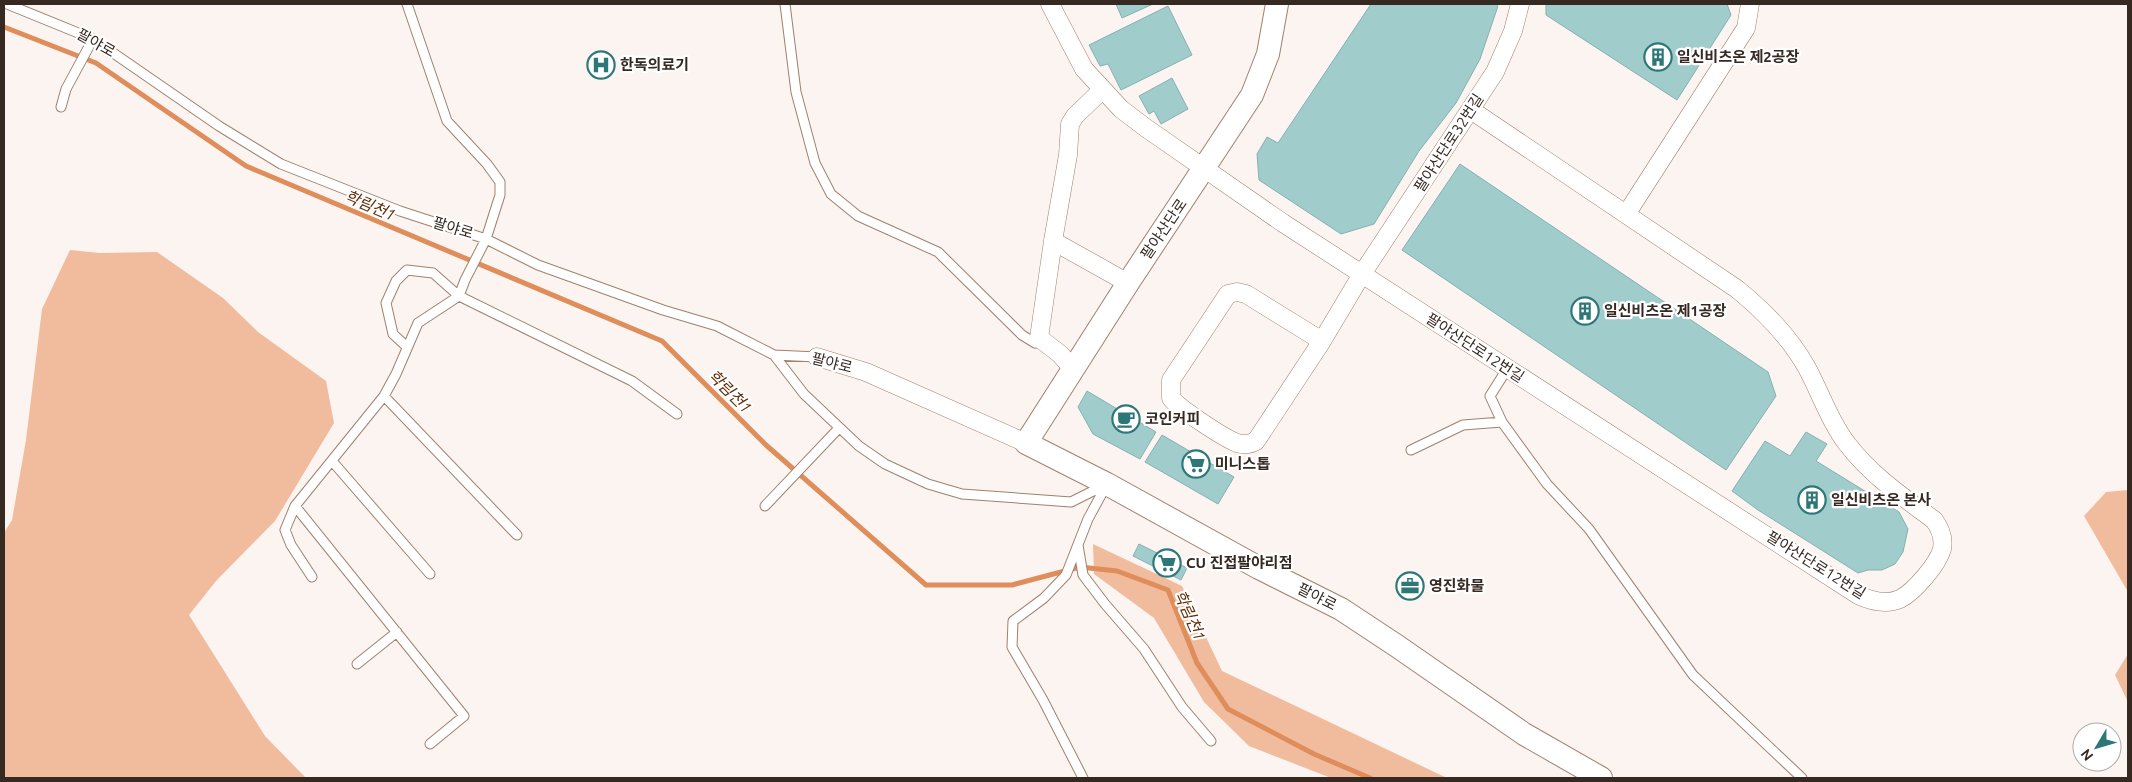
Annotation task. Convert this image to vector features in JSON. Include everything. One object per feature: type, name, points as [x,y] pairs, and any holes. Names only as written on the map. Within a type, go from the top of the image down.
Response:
[{"type":"street","name":"팔야산단로12번길","points":[[1050,4],[1084,68],[1121,109],[1284,223],[1507,369],[1740,516],[1858,595],[1869,600],[1885,602],[1899,599],[1916,588],[1938,558],[1942,549],[1939,528],[1934,520],[1881,481],[1847,444],[1831,418],[1807,368],[1767,314],[1737,289],[1471,110]]},
{"type":"street","name":"팔야산단로","points":[[1026,443],[1128,282],[1252,95],[1268,54],[1277,4]]},
{"type":"street","name":"팔야산단로32번길","points":[[1322,342],[1246,294],[1237,292],[1228,294],[1171,380],[1171,398],[1185,411],[1237,442],[1252,443],[1262,434],[1322,342],[1362,274],[1495,72],[1512,31],[1520,4]]},
{"type":"street","points":[[1626,213],[1746,28],[1750,4]]},
{"type":"street","points":[[1073,368],[1060,354],[1039,338],[1068,155],[1070,124],[1075,116],[1102,90]]},
{"type":"street","points":[[1053,241],[1128,282]]},
{"type":"street","name":"팔야로","points":[[817,357],[866,372],[1026,443],[1107,484],[1259,568],[1342,610],[1524,734],[1601,778]]},
{"type":"lane","name":"팔야로","points":[[7,4],[94,39],[219,126],[282,164],[400,211],[486,238],[538,265],[663,310],[717,326],[774,355],[817,357]]},
{"type":"lane","points":[[312,577],[291,544],[285,530],[295,506],[384,396],[418,323],[459,296],[486,238],[500,195],[500,182],[487,164],[447,121],[407,4]]},
{"type":"lane","points":[[784,4],[796,92],[815,163],[831,194],[858,216],[938,252],[1022,335],[1035,343],[1039,338]]},
{"type":"lane","points":[[61,107],[66,89],[94,39]]},
{"type":"lane","points":[[407,347],[393,334],[386,303],[396,281],[407,270],[432,273],[459,296],[632,381],[677,414]]},
{"type":"lane","points":[[774,355],[804,394],[859,446],[885,464],[928,484],[962,494],[1071,502],[1107,484]]},
{"type":"lane","points":[[1507,369],[1490,396],[1502,422],[1547,484],[1589,528],[1693,675],[1802,778]]},
{"type":"lane","points":[[384,396],[517,535]]},
{"type":"lane","points":[[1411,450],[1463,425],[1502,422]]},
{"type":"lane","points":[[765,506],[839,428]]},
{"type":"lane","points":[[332,461],[430,574]]},
{"type":"lane","points":[[1083,778],[1043,700],[1012,647],[1013,621],[1044,598],[1066,575],[1088,519],[1107,484]]},
{"type":"lane","points":[[295,506],[464,716],[430,744]]},
{"type":"lane","points":[[1078,545],[1082,575],[1144,649],[1182,707],[1212,741]]},
{"type":"lane","points":[[358,664],[397,632]]},
{"type":"shaded area","points":[[70,250],[100,253],[157,252],[223,298],[258,332],[326,381],[334,423],[275,521],[216,581],[189,615],[265,736],[306,778],[4,778],[4,533],[12,520],[26,440],[42,309]]},
{"type":"shaded area","points":[[2128,490],[2128,592],[2084,516],[2106,492]]},
{"type":"shaded area","points":[[1093,544],[1182,586],[1222,671],[1447,778],[1331,778],[1249,746],[1204,702],[1154,618],[1094,574]]},
{"type":"shaded area","points":[[2128,654],[2128,702],[2115,675]]},
{"type":"building","points":[[1116,4],[1153,4],[1122,18]]},
{"type":"building","points":[[1371,4],[1496,4],[1498,6],[1480,59],[1456,103],[1419,151],[1374,224],[1341,234],[1259,180],[1257,154],[1267,137],[1278,143]]},
{"type":"building","name":"일신비츠온 제2공장","points":[[1546,4],[1727,4],[1731,15],[1677,100],[1546,15]]},
{"type":"building","points":[[1168,6],[1192,55],[1121,90],[1108,64],[1100,66],[1089,45]]},
{"type":"building","points":[[1172,78],[1188,109],[1161,124],[1154,111],[1149,114],[1139,96]]},
{"type":"building","name":"일신비츠온 제1공장","points":[[1460,164],[1768,372],[1776,396],[1726,470],[1402,250]]},
{"type":"building","points":[[1087,391],[1156,432],[1140,459],[1093,434],[1078,407]]},
{"type":"building","name":"일신비츠온 본사","points":[[1806,432],[1827,444],[1816,461],[1899,512],[1908,529],[1903,552],[1895,564],[1882,570],[1868,570],[1858,573],[1758,510],[1732,491],[1765,441],[1790,456]]},
{"type":"building","points":[[1162,435],[1234,477],[1218,504],[1145,462]]},
{"type":"building","points":[[1139,544],[1187,568],[1181,580],[1133,556]]},
{"type":"waterway","name":"학림천1","points":[[4,27],[96,63],[246,166],[662,341],[766,445],[926,585],[1012,585],[1080,567],[1117,571],[1168,590],[1197,663],[1228,709],[1314,754],[1370,778]]},
{"type":"place","name":"일신비츠온 제2공장","points":[[1658,57]]},
{"type":"place","name":"한독의료기","points":[[601,65]]},
{"type":"place","name":"일신비츠온 제1공장","points":[[1585,311]]},
{"type":"place","name":"코인커피","points":[[1126,419]]},
{"type":"place","name":"미니스톱","points":[[1196,464]]},
{"type":"place","name":"일신비츠온 본사","points":[[1812,500]]},
{"type":"place","name":"CU 진접팔야리점","points":[[1167,563]]},
{"type":"place","name":"영진화물","points":[[1410,586]]}]
